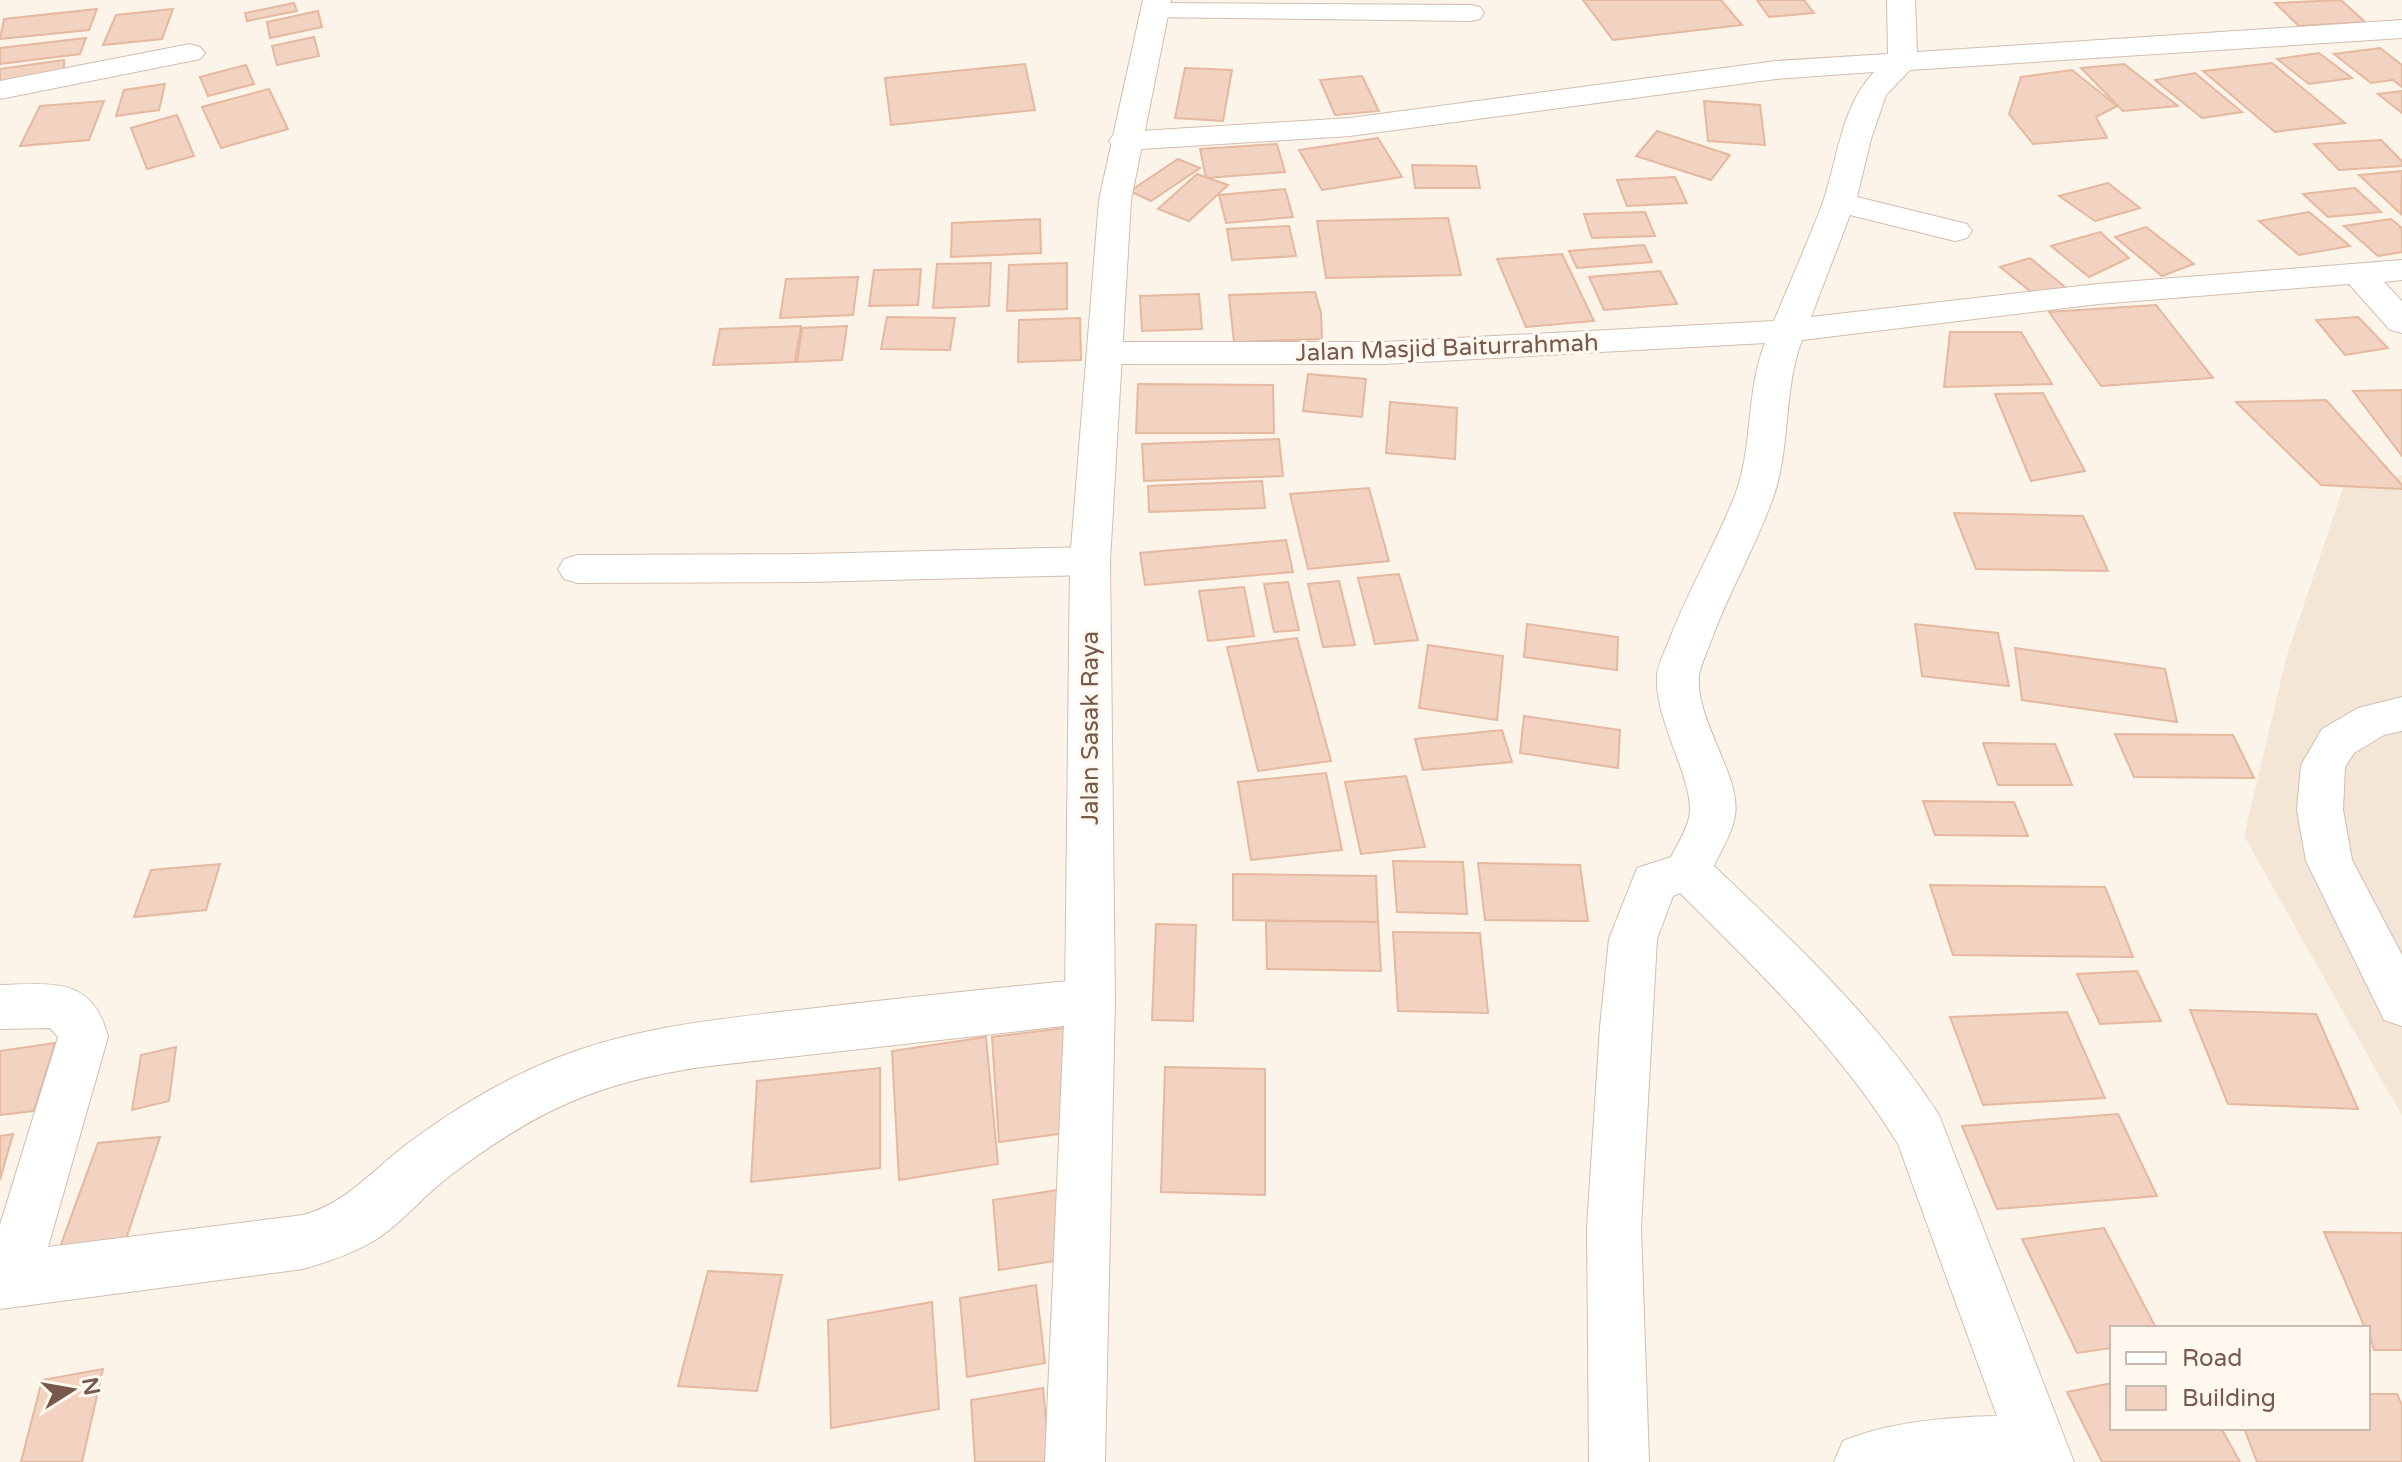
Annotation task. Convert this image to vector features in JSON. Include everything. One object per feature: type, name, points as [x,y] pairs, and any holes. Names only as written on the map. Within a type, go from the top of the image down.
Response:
[{"type":"street","points":[[1619,1462],[1614,1227],[1633,939],[1654,882],[1688,871],[1712,818],[1713,798],[1694,749],[1678,693],[1678,673],[1761,474],[1771,386],[1788,331],[1839,202],[1855,139],[1872,92],[1903,60],[1901,0]]},
{"type":"street","points":[[1156,5],[1470,13]]},
{"type":"street","name":"Jalan Sasak Raya","points":[[1075,1462],[1090,1001],[1090,561],[1115,200],[1156,5]]},
{"type":"street","points":[[1125,141],[1350,127],[1697,79],[1903,60],[2402,29]]},
{"type":"street","points":[[0,90],[190,53]]},
{"type":"street","points":[[1839,202],[1955,231]]},
{"type":"street","name":"Jalan Masjid Baiturrahmah","points":[[1106,353],[1384,353],[1788,331],[2098,294],[2402,270]]},
{"type":"street","points":[[2358,274],[2402,322]]},
{"type":"street","points":[[578,569],[809,568],[1090,561]]},
{"type":"street","points":[[2402,714],[2373,720],[2338,741],[2323,765],[2320,810],[2329,861],[2402,1004]]},
{"type":"street","points":[[1688,871],[1848,1030],[1898,1093],[1920,1132],[2040,1454],[1969,1446],[1864,1462]]},
{"type":"street","points":[[0,1007],[57,1006],[79,1020],[83,1037],[5,1281],[303,1242],[344,1230],[365,1217],[425,1162],[472,1129],[521,1099],[607,1063],[647,1053],[744,1039],[1090,1001]]},
{"type":"shaded area","points":[[2402,475],[2402,1116],[2244,836],[2287,655],[2346,479]]},
{"type":"building","points":[[1583,0],[1721,0],[1742,25],[1613,40]]},
{"type":"building","points":[[1757,0],[1804,0],[1814,13],[1769,17]]},
{"type":"building","points":[[2341,0],[2365,22],[2299,26],[2275,3]]},
{"type":"building","points":[[294,3],[297,11],[247,21],[245,13]]},
{"type":"building","points":[[97,9],[89,30],[0,39],[4,19]]},
{"type":"building","points":[[173,9],[162,39],[103,45],[116,15]]},
{"type":"building","points":[[318,11],[322,27],[270,38],[267,22]]},
{"type":"building","points":[[314,37],[319,56],[277,65],[272,46]]},
{"type":"building","points":[[86,38],[80,54],[0,64],[0,48]]},
{"type":"building","points":[[2380,48],[2402,65],[2402,87],[2393,80],[2371,83],[2334,54]]},
{"type":"building","points":[[2319,53],[2352,78],[2309,84],[2277,59]]},
{"type":"building","points":[[64,60],[64,76],[0,86],[0,69]]},
{"type":"building","points":[[2272,63],[2345,123],[2275,132],[2203,71]]},
{"type":"building","points":[[1025,64],[1035,110],[891,125],[885,78]]},
{"type":"building","points":[[2124,64],[2178,106],[2123,111],[2081,68]]},
{"type":"building","points":[[246,65],[254,84],[208,96],[200,77]]},
{"type":"building","points":[[1185,68],[1232,70],[1223,121],[1175,118]]},
{"type":"building","points":[[2072,70],[2117,106],[2096,117],[2107,138],[2033,144],[2009,114],[2021,77]]},
{"type":"building","points":[[2195,73],[2242,112],[2202,118],[2155,80]]},
{"type":"building","points":[[1362,76],[1379,111],[1335,115],[1320,80]]},
{"type":"building","points":[[165,84],[159,110],[116,116],[124,90]]},
{"type":"building","points":[[269,89],[288,129],[221,148],[202,107]]},
{"type":"building","points":[[2402,91],[2402,113],[2378,94]]},
{"type":"building","points":[[104,101],[89,140],[20,146],[40,106]]},
{"type":"building","points":[[1704,101],[1760,105],[1765,145],[1708,141]]},
{"type":"building","points":[[177,115],[194,156],[147,169],[131,128]]},
{"type":"building","points":[[1657,131],[1730,155],[1711,180],[1636,156]]},
{"type":"building","points":[[1378,138],[1402,177],[1322,190],[1299,150]]},
{"type":"building","points":[[2381,140],[2402,161],[2402,166],[2339,170],[2314,144]]},
{"type":"building","points":[[1277,144],[1285,172],[1206,178],[1200,149]]},
{"type":"building","points":[[1178,159],[1200,168],[1151,201],[1130,191]]},
{"type":"building","points":[[1412,165],[1476,166],[1480,188],[1415,188]]},
{"type":"building","points":[[2402,171],[2401,214],[2359,175]]},
{"type":"building","points":[[1197,174],[1228,185],[1189,221],[1158,209]]},
{"type":"building","points":[[1675,177],[1687,203],[1627,206],[1617,180]]},
{"type":"building","points":[[2108,183],[2140,208],[2095,221],[2059,196]]},
{"type":"building","points":[[2355,188],[2381,212],[2328,217],[2303,194]]},
{"type":"building","points":[[1285,189],[1293,217],[1226,223],[1219,195]]},
{"type":"building","points":[[1645,212],[1655,236],[1592,238],[1584,214]]},
{"type":"building","points":[[2309,212],[2350,246],[2299,255],[2259,221]]},
{"type":"building","points":[[1448,218],[1461,275],[1326,278],[1317,221]]},
{"type":"building","points":[[1040,219],[1041,253],[951,257],[952,223]]},
{"type":"building","points":[[2391,219],[2402,228],[2402,252],[2378,256],[2344,226]]},
{"type":"building","points":[[1289,226],[1296,256],[1232,260],[1227,229]]},
{"type":"building","points":[[2146,227],[2194,264],[2162,276],[2115,237]]},
{"type":"building","points":[[2100,232],[2129,258],[2089,277],[2051,246]]},
{"type":"building","points":[[1644,245],[1652,262],[1577,268],[1569,251]]},
{"type":"building","points":[[1562,254],[1594,321],[1526,327],[1497,259]]},
{"type":"building","points":[[2030,258],[2066,288],[2035,295],[2000,267]]},
{"type":"building","points":[[991,263],[989,306],[933,308],[937,264]]},
{"type":"building","points":[[1067,263],[1067,309],[1007,311],[1009,265]]},
{"type":"building","points":[[921,269],[918,305],[869,306],[874,270]]},
{"type":"building","points":[[1660,271],[1677,304],[1604,310],[1589,277]]},
{"type":"building","points":[[858,277],[853,315],[780,318],[786,279]]},
{"type":"building","points":[[1315,292],[1321,313],[1322,339],[1234,342],[1229,295]]},
{"type":"building","points":[[1199,294],[1202,329],[1142,331],[1140,296]]},
{"type":"building","points":[[2156,305],[2213,378],[2101,386],[2049,312]]},
{"type":"building","points":[[887,317],[955,318],[950,350],[881,349]]},
{"type":"building","points":[[2358,317],[2388,348],[2345,355],[2316,320]]},
{"type":"building","points":[[1080,318],[1081,360],[1018,362],[1019,320]]},
{"type":"building","points":[[801,326],[795,362],[713,365],[720,329]]},
{"type":"building","points":[[847,326],[842,360],[797,362],[802,328]]},
{"type":"building","points":[[1950,332],[2021,332],[2052,384],[1944,387]]},
{"type":"building","points":[[1308,374],[1366,379],[1362,417],[1303,411]]},
{"type":"building","points":[[1138,384],[1273,385],[1274,433],[1136,433]]},
{"type":"building","points":[[2402,390],[2402,456],[2353,391]]},
{"type":"building","points":[[2043,393],[2085,471],[2031,481],[1995,394]]},
{"type":"building","points":[[2326,400],[2402,485],[2402,489],[2321,485],[2236,402]]},
{"type":"building","points":[[1390,402],[1457,408],[1455,459],[1386,453]]},
{"type":"building","points":[[1279,439],[1283,476],[1144,481],[1142,444]]},
{"type":"building","points":[[1262,481],[1265,508],[1149,512],[1148,486]]},
{"type":"building","points":[[1369,488],[1389,561],[1308,569],[1290,494]]},
{"type":"building","points":[[1954,513],[2083,516],[2108,571],[1976,569]]},
{"type":"building","points":[[1286,540],[1293,572],[1145,585],[1140,553]]},
{"type":"building","points":[[1399,574],[1418,640],[1375,644],[1358,578]]},
{"type":"building","points":[[1339,581],[1355,645],[1323,647],[1308,584]]},
{"type":"building","points":[[1288,582],[1299,630],[1274,632],[1264,584]]},
{"type":"building","points":[[1244,587],[1254,636],[1208,641],[1199,591]]},
{"type":"building","points":[[1527,624],[1618,637],[1617,670],[1524,657]]},
{"type":"building","points":[[1915,624],[1998,633],[2009,686],[1922,676]]},
{"type":"building","points":[[1297,638],[1331,761],[1258,771],[1227,647]]},
{"type":"building","points":[[1428,645],[1503,656],[1497,720],[1419,708]]},
{"type":"building","points":[[2015,648],[2165,669],[2177,722],[2022,700]]},
{"type":"building","points":[[1524,716],[1620,730],[1618,768],[1520,753]]},
{"type":"building","points":[[1502,730],[1512,762],[1423,770],[1415,739]]},
{"type":"building","points":[[2115,734],[2233,735],[2254,778],[2134,777]]},
{"type":"building","points":[[1983,743],[2055,744],[2072,785],[1998,785]]},
{"type":"building","points":[[1326,773],[1342,850],[1251,860],[1238,782]]},
{"type":"building","points":[[1406,776],[1425,847],[1361,854],[1345,782]]},
{"type":"building","points":[[1923,801],[2014,802],[2028,836],[1935,835]]},
{"type":"building","points":[[1393,861],[1463,862],[1467,914],[1397,912]]},
{"type":"building","points":[[1478,863],[1580,865],[1588,921],[1485,920]]},
{"type":"building","points":[[220,864],[206,910],[134,917],[151,870]]},
{"type":"building","points":[[1233,874],[1376,876],[1378,922],[1233,920]]},
{"type":"building","points":[[1930,885],[2105,887],[2133,957],[1953,955]]},
{"type":"building","points":[[1266,921],[1378,922],[1381,971],[1267,969]]},
{"type":"building","points":[[1156,924],[1196,925],[1193,1021],[1152,1020]]},
{"type":"building","points":[[1393,932],[1480,933],[1488,1013],[1398,1011]]},
{"type":"building","points":[[2137,971],[2161,1021],[2100,1024],[2077,974]]},
{"type":"building","points":[[2190,1010],[2316,1014],[2358,1109],[2228,1104]]},
{"type":"building","points":[[2067,1012],[2105,1098],[1983,1105],[1950,1017]]},
{"type":"building","points":[[1072,1027],[1082,1131],[999,1142],[992,1037]]},
{"type":"building","points":[[986,1037],[998,1164],[899,1180],[892,1051]]},
{"type":"building","points":[[55,1043],[34,1111],[0,1115],[0,1051]]},
{"type":"building","points":[[176,1047],[169,1101],[132,1110],[141,1055]]},
{"type":"building","points":[[1165,1067],[1265,1069],[1265,1195],[1161,1192]]},
{"type":"building","points":[[880,1068],[880,1168],[751,1182],[757,1081]]},
{"type":"building","points":[[2118,1114],[2157,1196],[1997,1209],[1962,1126]]},
{"type":"building","points":[[13,1134],[0,1180],[0,1136]]},
{"type":"building","points":[[160,1137],[124,1245],[59,1250],[98,1143]]},
{"type":"building","points":[[1058,1190],[1067,1259],[999,1270],[993,1200]]},
{"type":"building","points":[[2104,1228],[2155,1326],[2110,1326],[2110,1348],[2077,1353],[2022,1239]]},
{"type":"building","points":[[2324,1232],[2402,1233],[2402,1350],[2374,1350],[2370,1326],[2364,1326]]},
{"type":"building","points":[[708,1271],[782,1275],[757,1391],[678,1386]]},
{"type":"building","points":[[1036,1285],[1045,1363],[967,1377],[960,1298]]},
{"type":"building","points":[[932,1302],[939,1409],[831,1428],[828,1320]]},
{"type":"building","points":[[103,1369],[82,1462],[21,1462],[42,1380]]},
{"type":"building","points":[[2110,1383],[2110,1430],[2222,1430],[2240,1462],[2102,1462],[2067,1392]]},
{"type":"building","points":[[1043,1388],[1050,1462],[975,1462],[971,1400]]},
{"type":"building","points":[[2370,1394],[2397,1394],[2402,1405],[2402,1462],[2257,1462],[2245,1430],[2370,1430]]}]
